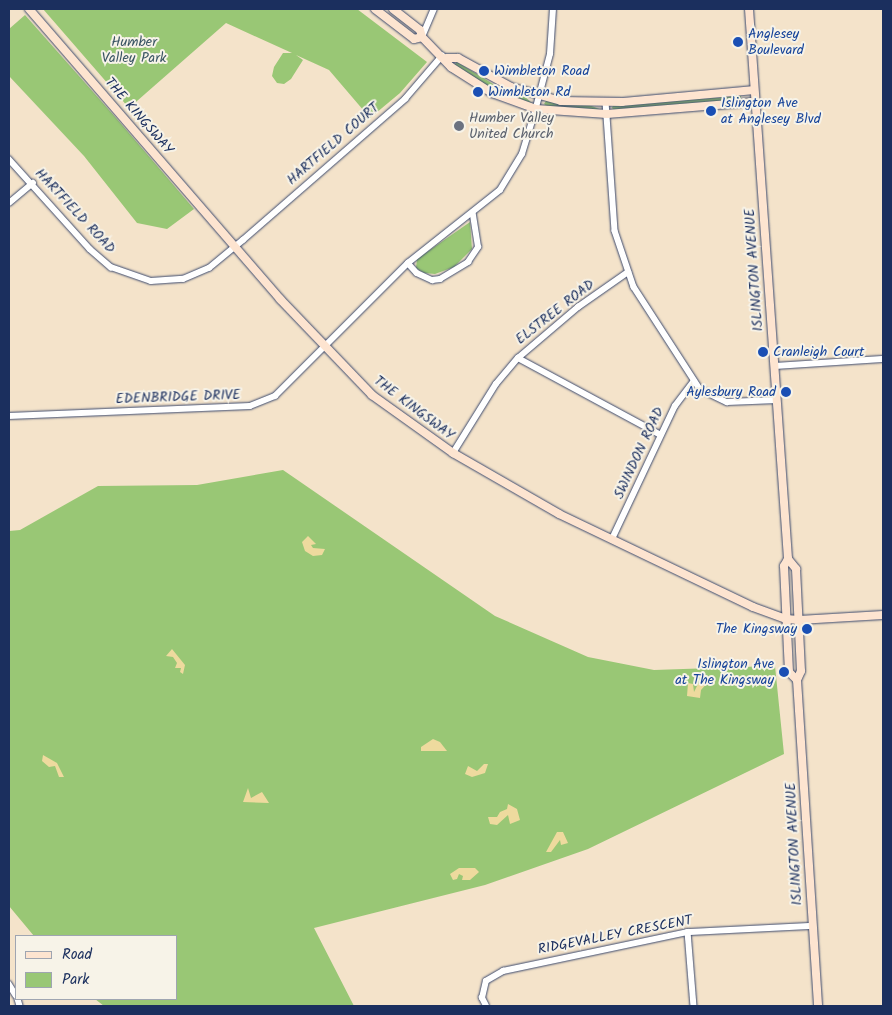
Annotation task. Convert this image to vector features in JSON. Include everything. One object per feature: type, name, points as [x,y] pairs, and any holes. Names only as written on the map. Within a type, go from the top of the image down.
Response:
[{"type":"street","name":"THE KINGSWAY","points":[[28,9],[326,347],[372,395],[453,453],[559,514],[730,596],[786,619],[883,616]]},
{"type":"street","points":[[375,9],[414,39],[422,38]]},
{"type":"street","points":[[393,9],[420,30],[422,38],[444,57],[451,68],[492,93],[536,109],[607,114],[754,102]]},
{"type":"street","points":[[422,38],[434,9]]},
{"type":"street","points":[[326,347],[408,263],[473,214],[500,190],[515,168],[540,97],[550,54],[553,9]]},
{"type":"street","name":"ISLINGTON AVENUE","points":[[749,9],[753,90],[788,559],[784,566],[789,672],[797,680]]},
{"type":"street","name":"HARTFIELD COURT","points":[[235,246],[405,99],[444,57]]},
{"type":"street","points":[[444,57],[458,58],[498,82],[540,97],[606,102],[753,90]]},
{"type":"street","points":[[606,102],[615,231],[634,287],[694,380],[712,396],[727,402],[777,400]]},
{"type":"street","name":"HARTFIELD ROAD","points":[[9,159],[90,249],[111,267],[134,277],[169,282],[183,279],[209,268],[235,246]]},
{"type":"street","points":[[9,203],[32,183]]},
{"type":"street","points":[[408,263],[424,278],[432,280],[440,279],[468,262],[478,247],[473,214]]},
{"type":"street","name":"ELSTREE ROAD","points":[[453,453],[496,384],[518,358],[578,307],[628,272]]},
{"type":"street","name":"EDENBRIDGE DRIVE","points":[[9,416],[250,406],[275,396],[326,347]]},
{"type":"street","points":[[518,358],[661,435]]},
{"type":"street","points":[[774,366],[883,359]]},
{"type":"street","name":"SWINDON ROAD","points":[[612,539],[661,435],[684,391],[694,380]]},
{"type":"street","name":"ISLINGTON AVENUE","points":[[788,559],[796,569],[801,671],[797,680],[811,926],[818,1006]]},
{"type":"street","name":"RIDGEVALLEY CRESCENT","points":[[486,1006],[483,988],[493,974],[688,932],[811,926]]},
{"type":"street","points":[[688,932],[694,1006]]},
{"type":"green space","name":"Humber Valley Park","points":[[43,9],[357,9],[427,62],[400,93],[370,118],[329,70],[296,55],[303,60],[291,79],[284,84],[277,83],[272,76],[274,67],[283,53],[292,53],[226,23],[129,108]]},
{"type":"green space","name":"Humber Valley Park","points":[[25,15],[194,209],[167,229],[137,223],[84,156],[9,76],[9,29]]},
{"type":"green space","points":[[457,62],[498,87],[524,96],[533,104],[494,91],[453,66]]},
{"type":"green space","points":[[741,96],[741,100],[614,110],[612,108],[613,105]]},
{"type":"green space","points":[[546,101],[589,105],[602,110],[548,107],[544,104]]},
{"type":"green space","points":[[470,222],[472,249],[454,267],[435,274],[424,273],[416,268],[417,259]]},
{"type":"green space","points":[[283,470],[495,616],[588,657],[654,670],[775,666],[784,754],[588,849],[485,885],[314,928],[354,1006],[104,1006],[96,1000],[178,1000],[178,935],[33,935],[9,906],[9,531],[20,530],[98,486],[197,485]]},
{"type":"sand","points":[[308,536],[316,544],[311,545],[313,548],[325,549],[322,555],[313,556],[305,551],[302,542]]},
{"type":"sand","points":[[172,649],[185,665],[183,674],[180,672],[181,668],[175,668],[177,663],[173,657],[166,656]]},
{"type":"sand","points":[[706,679],[709,681],[701,690],[700,698],[687,696],[688,683],[693,684],[694,692],[698,684]]},
{"type":"sand","points":[[433,739],[440,742],[447,751],[421,751],[421,747]]},
{"type":"sand","points":[[43,755],[57,763],[64,777],[59,777],[55,766],[49,767],[42,761]]},
{"type":"sand","points":[[484,764],[488,764],[485,773],[472,777],[465,774],[468,766],[477,771]]},
{"type":"sand","points":[[248,788],[251,798],[262,792],[269,803],[243,802]]},
{"type":"sand","points":[[508,804],[517,809],[520,820],[510,824],[508,815],[497,825],[490,824],[488,817],[497,817],[500,812],[507,809]]},
{"type":"sand","points":[[557,832],[563,832],[568,843],[561,845],[560,840],[551,852],[546,852]]},
{"type":"sand","points":[[459,868],[475,868],[479,872],[470,880],[462,880],[463,876],[459,874],[457,879],[453,880],[450,874]]},
{"type":"place","name":"Anglesey Boulevard","points":[[738,42]]},
{"type":"place","name":"Wimbleton Road","points":[[484,71]]},
{"type":"place","name":"Wimbleton Rd","points":[[478,92]]},
{"type":"place","name":"Islington Ave at Anglesey Blvd","points":[[711,111]]},
{"type":"place","name":"Humber Valley United Church","points":[[459,126]]},
{"type":"place","name":"Cranleigh Court","points":[[763,352]]},
{"type":"place","name":"Aylesbury Road","points":[[786,392]]},
{"type":"place","name":"The Kingsway","points":[[807,629]]},
{"type":"place","name":"Islington Ave at The Kingsway","points":[[784,672]]}]
